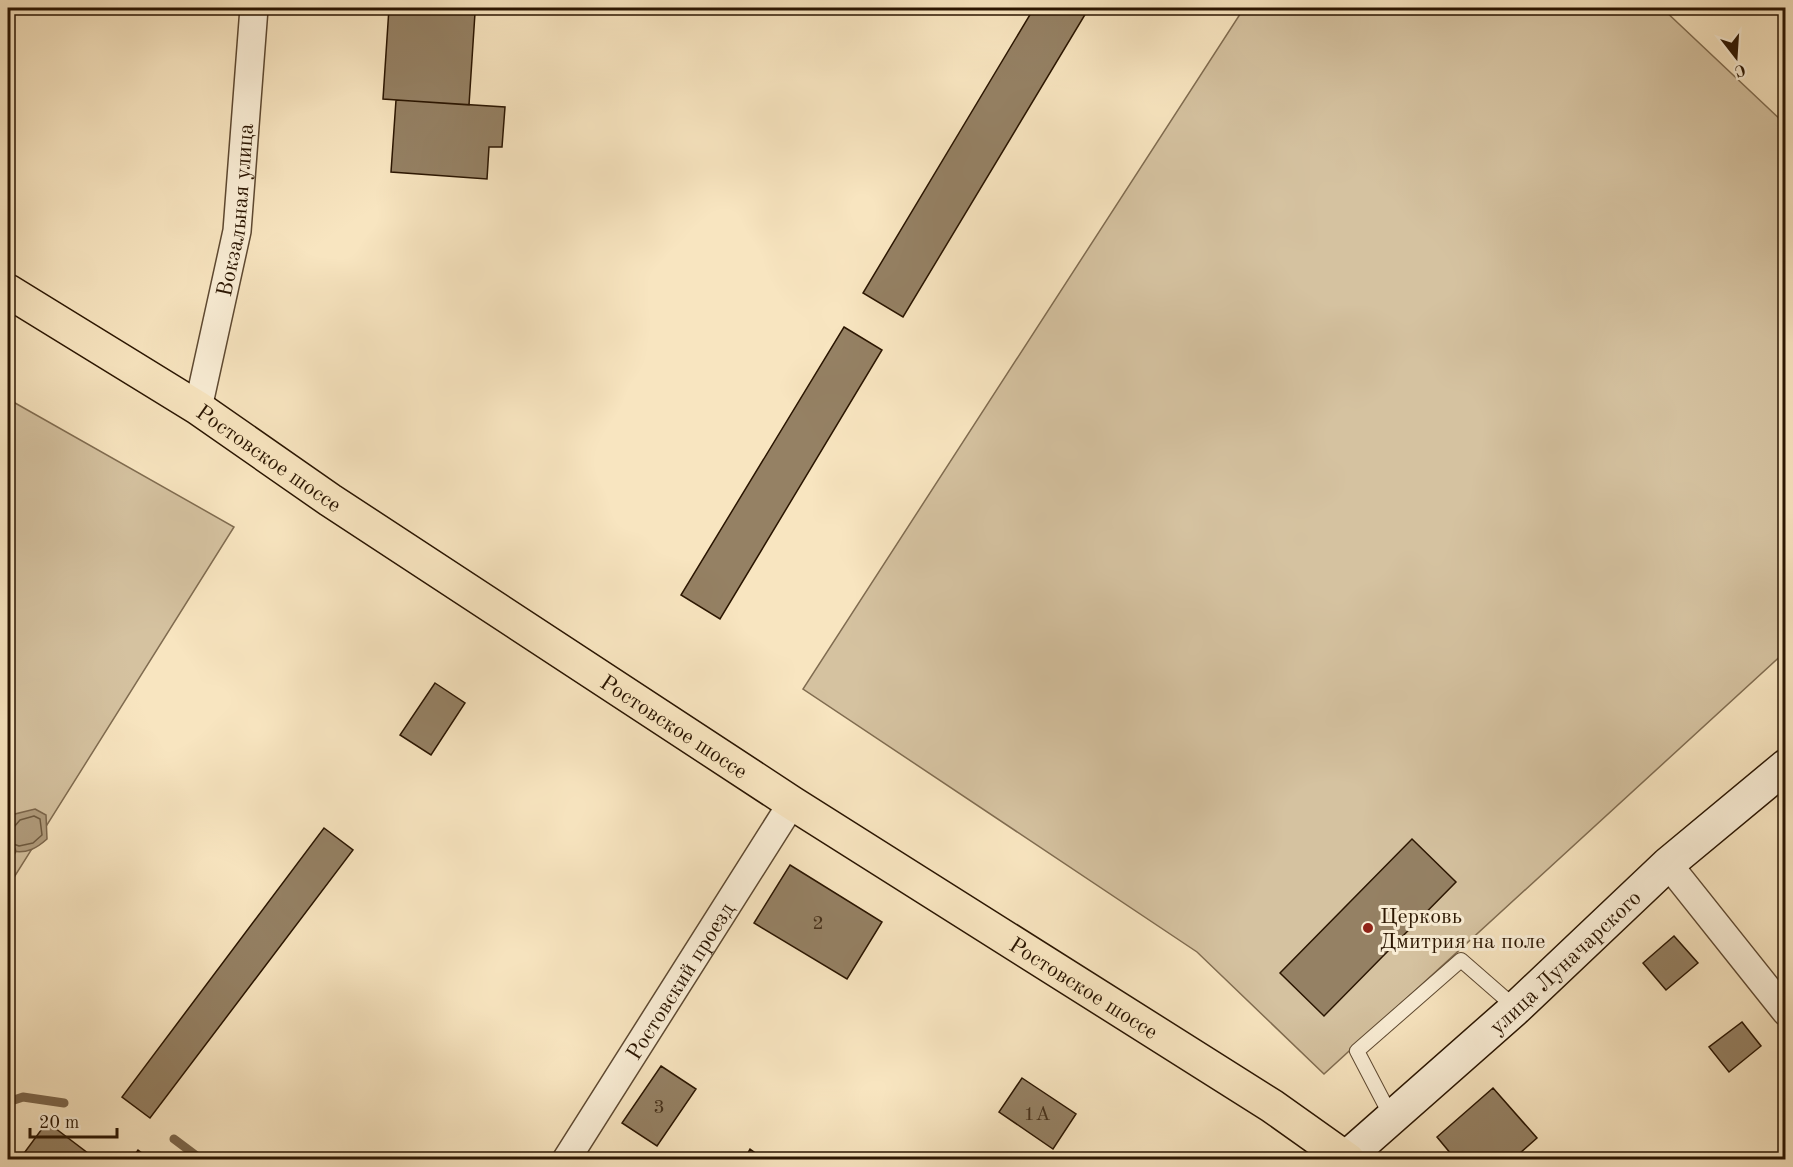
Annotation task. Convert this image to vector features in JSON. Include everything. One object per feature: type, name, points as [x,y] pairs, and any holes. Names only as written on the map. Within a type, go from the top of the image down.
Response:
[{"type":"main road","name":"Ростовское шоссе","points":[[8,291],[198,408],[330,500],[792,803],[1272,1106],[1346,1159]]},
{"type":"street","name":"Вокзальная улица","points":[[198,408],[237,231],[254,8]]},
{"type":"street","name":"улица Луначарского","points":[[1346,1159],[1391,1116],[1516,1008],[1668,864],[1785,766]]},
{"type":"street","name":"Ростовский проезд","points":[[566,1160],[792,803]]},
{"type":"street","points":[[1668,864],[1785,1012]]},
{"type":"lane","points":[[1391,1116],[1357,1050],[1461,960],[1516,1008]]},
{"type":"shaded area","points":[[1244,8],[1662,8],[1785,124],[1785,652],[1324,1074],[1197,952],[803,689]]},
{"type":"shaded area","points":[[8,399],[234,527],[8,887]]},
{"type":"water","points":[[35,809],[46,815],[47,839],[31,850],[12,851],[7,837],[12,819],[15,814]]},
{"type":"building","points":[[389,8],[475,13],[469,105],[383,99]]},
{"type":"building","points":[[1034,8],[1089,8],[903,317],[863,293]]},
{"type":"building","points":[[396,100],[505,107],[502,147],[489,147],[487,179],[391,172]]},
{"type":"building","points":[[844,327],[882,350],[720,619],[681,595]]},
{"type":"building","points":[[435,683],[465,703],[431,755],[400,735]]},
{"type":"building","points":[[324,828],[353,850],[150,1118],[122,1097]]},
{"type":"building","name":"Церковь Дмитрия на поле","points":[[1412,839],[1456,882],[1324,1016],[1280,973]]},
{"type":"building","points":[[790,865],[882,922],[847,979],[754,923]]},
{"type":"building","points":[[1674,936],[1698,963],[1666,990],[1643,963]]},
{"type":"building","points":[[1742,1022],[1761,1046],[1729,1072],[1709,1047]]},
{"type":"building","points":[[661,1066],[696,1089],[657,1146],[622,1123]]},
{"type":"building","points":[[1022,1078],[1076,1114],[1053,1149],[999,1112]]},
{"type":"building","points":[[1493,1088],[1537,1138],[1512,1160],[1456,1160],[1437,1137]]},
{"type":"building","points":[[47,1122],[93,1157],[91,1160],[19,1160]]},
{"type":"building","points":[[750,1149],[765,1160],[744,1160]]},
{"type":"building","points":[[138,1150],[151,1160],[131,1160]]},
{"type":"waterway","points":[[8,857],[12,851]]},
{"type":"waterway","points":[[8,1102],[23,1097],[64,1103]]},
{"type":"waterway","points":[[174,1139],[202,1160]]},
{"type":"place","name":"Церковь Дмитрия на поле","points":[[1368,928]]}]
